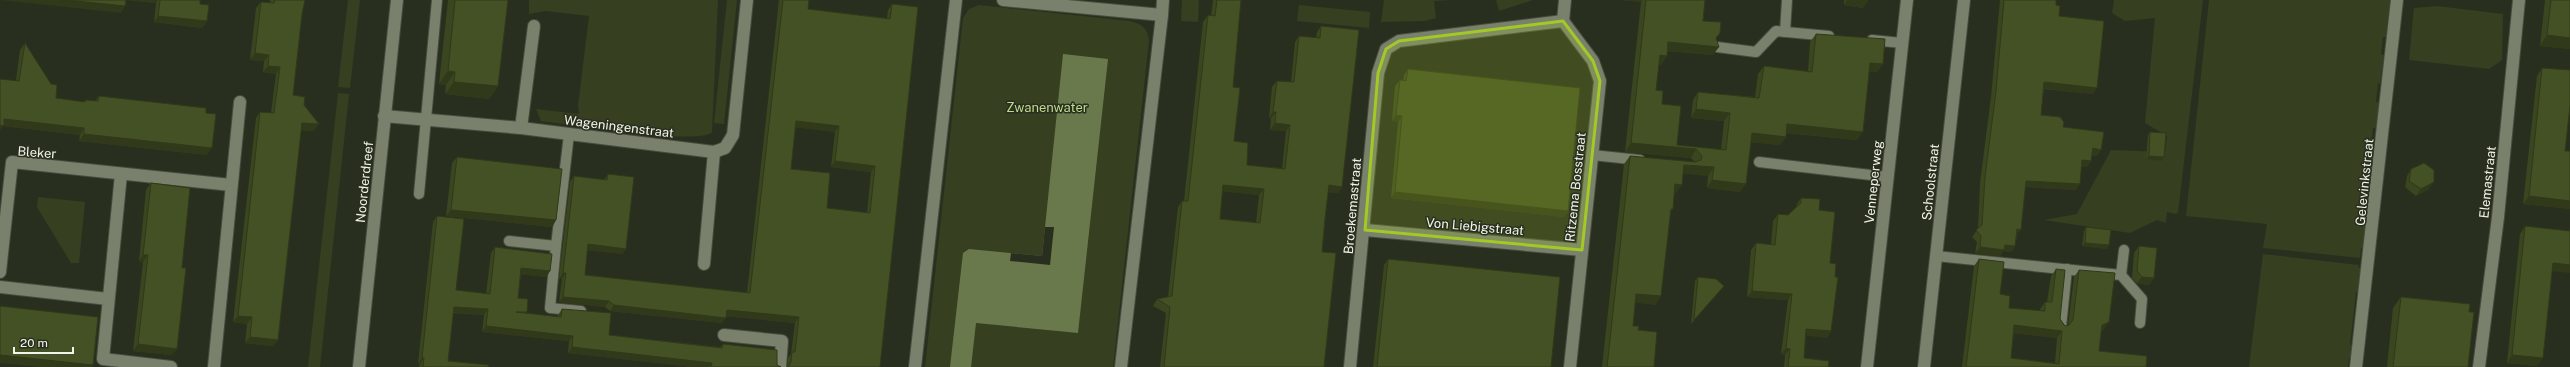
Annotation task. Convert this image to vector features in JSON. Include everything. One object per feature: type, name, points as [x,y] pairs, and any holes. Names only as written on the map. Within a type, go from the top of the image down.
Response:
[{"type":"street","name":"Noorderdreef","points":[[358,367],[397,0]]},
{"type":"street","points":[[704,264],[714,152],[725,148],[733,135],[747,0]]},
{"type":"street","points":[[915,367],[956,0]]},
{"type":"street","points":[[1002,0],[1162,15]]},
{"type":"street","points":[[1121,367],[1163,0]]},
{"type":"street","points":[[1563,20],[1565,0]]},
{"type":"street","name":"Venneperweg","points":[[1867,367],[1907,0]]},
{"type":"street","name":"Schoolstraat","points":[[1924,367],[1964,0]]},
{"type":"street","name":"Gelevinkstraat","points":[[2356,367],[2397,0]]},
{"type":"street","name":"Elemastraat","points":[[2480,367],[2498,217],[2519,0]]},
{"type":"street","name":"Broekemastraat","points":[[1350,367],[1365,230],[1378,73],[1386,49],[1399,41],[1563,20]]},
{"type":"street","name":"Ritzema Bosstraat","points":[[1563,20],[1593,61],[1600,81],[1570,367]]},
{"type":"street","points":[[521,128],[534,26]]},
{"type":"street","points":[[214,367],[240,102]]},
{"type":"street","name":"Wageningenstraat","points":[[384,116],[521,128],[714,152]]},
{"type":"street","name":"Bleker","points":[[0,272],[12,162],[231,186]]},
{"type":"street","points":[[121,174],[103,359],[171,367]]},
{"type":"street","name":"Von Liebigstraat","points":[[1365,230],[1582,250]]},
{"type":"street","points":[[0,287],[108,299]]},
{"type":"street","points":[[724,335],[782,341],[780,367]]},
{"type":"lane","points":[[418,194],[437,0]]},
{"type":"lane","points":[[1785,32],[1788,0]]},
{"type":"lane","points":[[1717,47],[1756,52],[1776,31],[1838,37]]},
{"type":"lane","points":[[1861,39],[1902,43]]},
{"type":"lane","points":[[568,134],[550,308],[589,312]]},
{"type":"lane","points":[[1592,155],[1651,160]]},
{"type":"lane","points":[[1759,162],[1888,177]]},
{"type":"lane","points":[[509,241],[556,246]]},
{"type":"lane","points":[[2121,275],[2124,250]]},
{"type":"lane","points":[[1936,256],[2121,275],[2142,299],[2140,323]]},
{"type":"lane","points":[[2061,327],[2067,269]]},
{"type":"highlighted area","points":[[1563,21],[1593,61],[1600,81],[1582,250],[1365,230],[1378,73],[1386,49],[1399,41]]},
{"type":"green space","points":[[348,0],[360,0],[350,88],[338,87]]},
{"type":"green space","points":[[529,0],[718,0],[712,132],[702,136],[684,137],[631,133],[541,121],[536,109],[579,114],[578,106],[589,16],[545,11],[529,14]]},
{"type":"green space","points":[[727,0],[737,0],[724,124],[714,123]]},
{"type":"green space","points":[[1182,0],[1199,0],[1198,22],[1181,21]]},
{"type":"green space","points":[[1384,0],[1452,0],[1434,1],[1436,18],[1425,21],[1381,22]]},
{"type":"green space","points":[[1496,0],[1533,0],[1499,11]]},
{"type":"green space","points":[[2114,0],[2203,0],[2178,213],[2175,214],[2167,212],[2166,223],[2157,220],[2130,233],[2044,220],[2077,214],[2111,150],[2165,152],[2167,136],[2145,123],[2155,18],[2125,21],[2112,13]]},
{"type":"green space","points":[[2209,0],[2390,0],[2386,37],[2383,37],[2381,54],[2384,55],[2380,84],[2378,83],[2376,102],[2379,103],[2377,128],[2373,128],[2371,146],[2374,146],[2370,191],[2368,191],[2364,224],[2366,225],[2365,248],[2361,248],[2360,258],[2263,248],[2267,224],[2186,216]]},
{"type":"green space","name":"Zwanenwater","points":[[979,5],[1129,21],[1137,23],[1143,27],[1147,33],[1149,41],[1113,367],[925,367],[963,18],[969,9]]},
{"type":"green space","points":[[1299,5],[1370,12],[1369,28],[1297,21]]},
{"type":"green space","points":[[2437,6],[2503,14],[2502,60],[2489,69],[2409,60],[2414,8]]},
{"type":"green space","points":[[338,93],[349,94],[320,367],[308,367]]},
{"type":"green space","points":[[38,197],[85,202],[79,263],[71,263],[37,207]]},
{"type":"green space","points":[[2263,254],[2359,265],[2358,267],[2362,268],[2359,293],[2356,292],[2350,345],[2353,346],[2352,358],[2349,358],[2348,367],[2249,367]]},
{"type":"shaded area","points":[[1063,54],[1108,59],[1078,333],[976,323],[971,367],[950,367],[963,253],[969,249],[1042,256]]},
{"type":"pier","points":[[1045,227],[1054,227],[1050,265],[1010,261],[1011,253],[1042,256]]},
{"type":"building","points":[[66,0],[126,0],[125,6]]},
{"type":"building","points":[[160,0],[200,0],[200,4],[209,5],[207,21],[158,16]]},
{"type":"building","points":[[275,0],[305,0],[302,14],[293,95],[305,97],[304,105],[319,124],[302,123],[278,340],[250,337],[252,317],[238,316],[260,112],[274,113],[280,67],[268,66],[269,55],[255,53],[261,2],[274,3]]},
{"type":"building","points":[[455,0],[508,0],[498,86],[454,82],[455,72],[448,71]]},
{"type":"building","points":[[783,0],[809,0],[808,9],[890,19],[892,4],[918,7],[880,367],[788,367],[791,362],[792,352],[795,352],[799,317],[727,310],[726,318],[614,305],[609,301],[563,297],[566,273],[563,273],[574,176],[607,180],[608,174],[634,177],[626,249],[588,244],[585,275],[750,293]],"holes":[[[796,121],[839,126],[835,161],[875,166],[870,213],[827,208],[830,173],[791,169]]]},
{"type":"building","points":[[1217,0],[1241,0],[1233,87],[1240,88],[1234,141],[1248,143],[1247,165],[1285,169],[1290,125],[1275,123],[1276,112],[1273,112],[1277,81],[1294,82],[1299,36],[1320,38],[1321,26],[1359,30],[1342,187],[1329,185],[1325,218],[1322,252],[1336,253],[1324,367],[1164,367],[1170,307],[1157,299],[1172,296],[1182,201],[1188,201],[1208,15],[1215,16]],"holes":[[[1223,185],[1264,189],[1260,223],[1220,219]]]},
{"type":"building","points":[[1646,0],[1705,0],[1703,21],[1721,22],[1720,33],[1716,38],[1719,47],[1668,42],[1667,56],[1660,55],[1656,90],[1663,91],[1662,104],[1681,106],[1677,145],[1726,150],[1730,113],[1696,109],[1698,92],[1759,98],[1764,66],[1812,72],[1816,34],[1885,39],[1883,64],[1870,63],[1863,132],[1787,124],[1786,137],[1752,133],[1746,184],[1712,180],[1714,167],[1684,165],[1682,185],[1675,184],[1661,296],[1636,294],[1633,326],[1639,326],[1638,330],[1657,332],[1654,367],[1607,367],[1630,156],[1695,162],[1701,160],[1702,156],[1696,149],[1631,143]]},
{"type":"building","points":[[2004,0],[2056,0],[2056,5],[2060,6],[2059,16],[2104,21],[2097,88],[2044,82],[2041,115],[2060,117],[2064,122],[2063,127],[2104,132],[2101,150],[2093,148],[2091,161],[2082,160],[2080,184],[2026,181],[2021,230],[2017,229],[2015,246],[2005,245],[2004,250],[1980,247],[1981,236],[1976,230],[1982,225],[1985,177],[1996,91]]},
{"type":"building","points":[[2551,0],[2570,0],[2570,38],[2547,35]]},
{"type":"building","points":[[25,43],[51,84],[57,85],[56,98],[85,102],[85,100],[98,101],[99,96],[206,108],[206,113],[216,114],[212,148],[84,134],[84,128],[4,119],[4,126],[0,125],[0,79],[19,81]]},
{"type":"building","points":[[2542,68],[2570,70],[2570,106],[2565,151],[2570,151],[2570,201],[2529,196]]},
{"type":"building","points":[[1408,69],[1580,88],[1568,211],[1395,192],[1402,116],[1396,115],[1400,80],[1406,81]]},
{"type":"building","points":[[2150,132],[2166,133],[2164,157],[2149,156]]},
{"type":"building","points":[[457,157],[562,169],[556,220],[451,210]]},
{"type":"building","points":[[2424,163],[2434,170],[2434,182],[2421,189],[2409,181],[2411,169]]},
{"type":"building","points":[[151,183],[190,188],[182,268],[186,268],[177,349],[138,344],[148,255],[143,255]]},
{"type":"building","points":[[1801,198],[1820,199],[1819,210],[1835,212],[1830,263],[1836,264],[1835,277],[1838,277],[1831,331],[1806,329],[1804,358],[1829,361],[1828,367],[1788,367],[1790,349],[1786,348],[1792,294],[1752,291],[1756,243],[1775,245],[1778,214],[1788,215],[1801,203]]},
{"type":"building","points":[[437,216],[464,219],[456,290],[490,294],[495,247],[552,254],[550,271],[521,268],[518,298],[528,299],[527,312],[516,312],[561,317],[562,309],[611,313],[609,335],[722,348],[723,344],[777,350],[777,365],[781,367],[711,367],[712,363],[572,347],[573,336],[486,326],[488,309],[454,307],[448,361],[489,365],[488,367],[423,367],[424,358],[422,358]]},
{"type":"building","points":[[2525,226],[2570,231],[2570,265],[2553,263],[2543,358],[2512,355]]},
{"type":"building","points":[[2086,227],[2111,230],[2109,245],[2085,243]]},
{"type":"building","points":[[2139,246],[2157,248],[2154,278],[2142,277],[2137,271]]},
{"type":"building","points":[[1388,259],[1560,277],[1551,367],[1377,367]]},
{"type":"building","points":[[1979,259],[2004,262],[2000,294],[2010,296],[2009,308],[2045,311],[2045,302],[2052,302],[2056,269],[2065,270],[2060,319],[2065,326],[2069,325],[2073,320],[2079,270],[2115,273],[2109,322],[2102,325],[2099,351],[2147,356],[2146,367],[1966,367]],"holes":[[[2014,325],[2062,331],[2059,364],[2011,358]]]},
{"type":"building","points":[[1698,277],[1716,279],[1724,286],[1694,320]]},
{"type":"building","points":[[2401,297],[2470,304],[2469,312],[2474,312],[2468,367],[2393,367]]},
{"type":"building","points":[[0,306],[98,317],[93,365],[0,355]]}]
